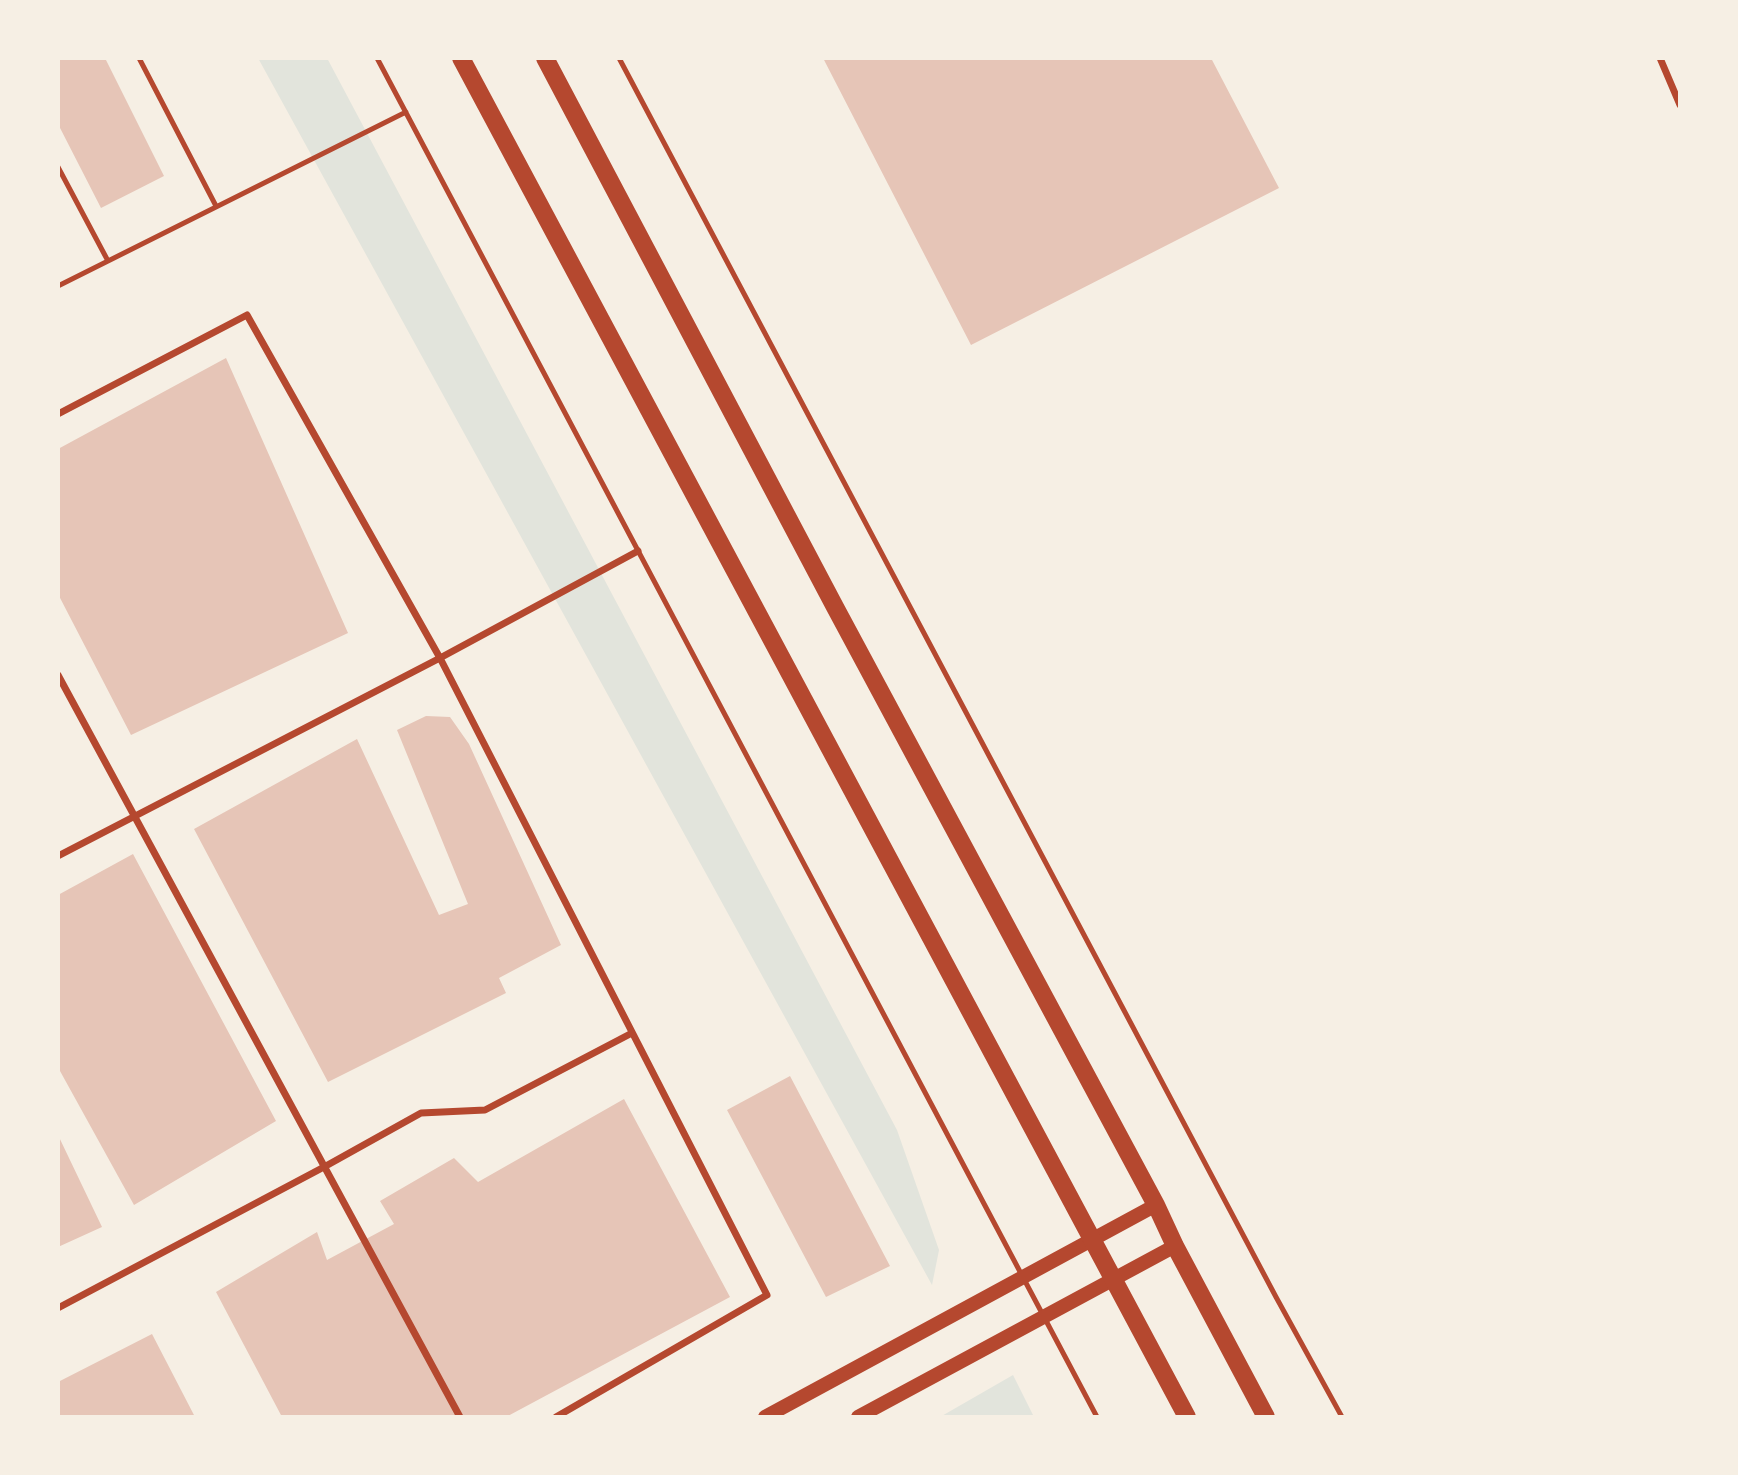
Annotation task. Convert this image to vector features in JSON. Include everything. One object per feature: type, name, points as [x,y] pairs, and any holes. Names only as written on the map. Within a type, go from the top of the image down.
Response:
[{"type":"main road","points":[[461,58],[1187,1417]]},
{"type":"main road","points":[[545,58],[1156,1205],[1266,1417]]},
{"type":"main road","points":[[765,1417],[1156,1205]]},
{"type":"main road","points":[[858,1417],[1175,1246]]},
{"type":"street","points":[[1660,58],[1680,105]]},
{"type":"street","points":[[58,414],[247,315],[440,658],[767,1295],[556,1417]]},
{"type":"street","points":[[58,856],[440,658],[638,551]]},
{"type":"street","points":[[58,675],[460,1417]]},
{"type":"street","points":[[58,1308],[421,1113],[485,1110],[632,1033]]},
{"type":"lane","points":[[139,58],[216,206]]},
{"type":"lane","points":[[377,58],[1097,1417]]},
{"type":"lane","points":[[619,58],[1342,1417]]},
{"type":"lane","points":[[58,286],[406,112]]},
{"type":"lane","points":[[58,167],[108,261]]},
{"type":"shaded area","points":[[258,58],[327,58],[897,1130],[939,1250],[932,1285]]},
{"type":"shaded area","points":[[1013,1375],[1034,1417],[940,1417]]},
{"type":"building","points":[[58,58],[105,58],[164,176],[101,208],[58,124]]},
{"type":"building","points":[[823,58],[1211,58],[1279,188],[971,345]]},
{"type":"building","points":[[226,358],[348,633],[131,735],[58,594],[58,449]]},
{"type":"building","points":[[426,716],[450,717],[469,744],[561,945],[499,978],[506,993],[328,1082],[194,829],[357,739],[439,915],[468,904],[397,730]]},
{"type":"building","points":[[133,854],[276,1121],[134,1205],[60,1071],[58,1072],[58,895]]},
{"type":"building","points":[[790,1076],[890,1266],[826,1297],[727,1110]]},
{"type":"building","points":[[624,1099],[730,1297],[506,1417],[282,1417],[216,1292],[317,1232],[327,1260],[394,1224],[380,1201],[454,1158],[478,1182]]},
{"type":"building","points":[[58,1135],[102,1227],[58,1247]]},
{"type":"building","points":[[152,1334],[195,1417],[58,1417],[58,1382]]}]
